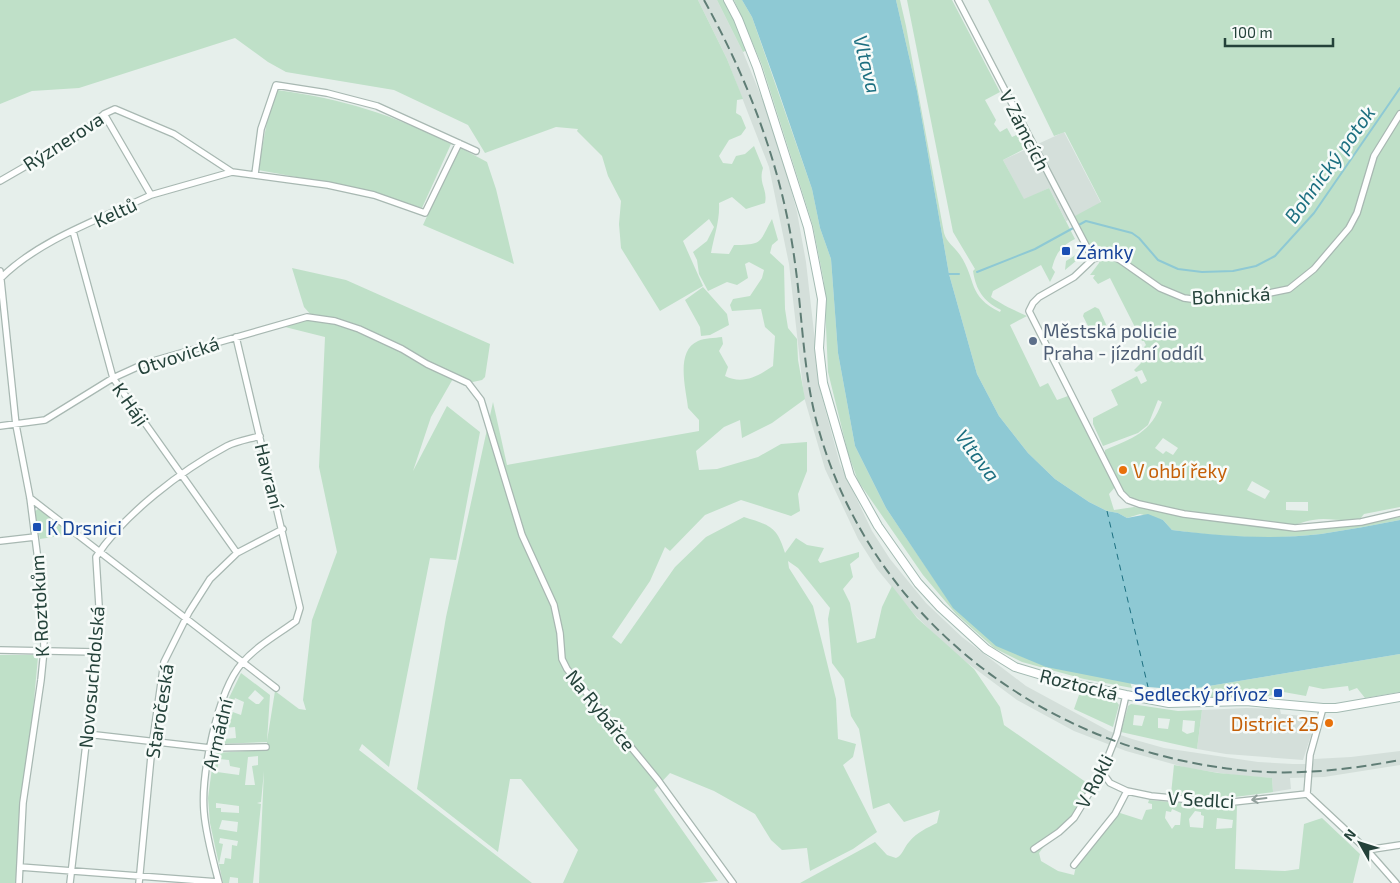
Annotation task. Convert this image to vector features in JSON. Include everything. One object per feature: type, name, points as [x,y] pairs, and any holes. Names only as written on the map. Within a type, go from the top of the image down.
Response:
[{"type":"main road","name":"Roztocká","points":[[728,0],[738,19],[757,67],[808,227],[822,299],[819,348],[823,383],[833,425],[850,476],[878,526],[918,583],[966,632],[1001,660],[1015,667],[1058,680],[1169,702],[1246,701],[1323,708],[1344,707],[1400,697]]},
{"type":"street","name":"V Zámcích","points":[[958,0],[1075,228],[1093,259]]},
{"type":"street","points":[[255,174],[261,129],[276,85],[327,93],[377,106],[476,150]]},
{"type":"street","name":"Rýznerova","points":[[0,181],[78,136],[104,114],[115,109],[174,134],[232,172]]},
{"type":"street","name":"Keltů","points":[[1,275],[72,231],[152,195],[104,114]]},
{"type":"street","name":"Bohnická","points":[[1093,259],[1112,256],[1160,288],[1184,298],[1199,300],[1250,297],[1289,289],[1314,269],[1350,228],[1357,213],[1374,156],[1400,114]]},
{"type":"street","points":[[152,195],[232,172],[328,185],[374,196],[424,213],[459,143]]},
{"type":"street","name":"K Háji","points":[[72,231],[112,378],[237,553]]},
{"type":"street","points":[[1093,259],[1074,277],[1039,296],[1029,311],[1121,493],[1128,500],[1184,514],[1295,528],[1361,522],[1400,513]]},
{"type":"street","name":"K Roztokům","points":[[1,275],[16,425],[30,498],[43,600],[44,650],[23,803],[19,883]]},
{"type":"street","name":"Otvovická","points":[[0,426],[45,420],[112,378],[146,363],[307,317],[334,321],[385,341],[427,364],[468,382],[481,400]]},
{"type":"street","name":"Havraní","points":[[236,336],[283,529],[300,608],[300,616]]},
{"type":"street","name":"Na Rybářce","points":[[481,400],[522,535],[554,605],[560,633],[562,659],[567,669],[658,780],[733,883]]},
{"type":"street","points":[[100,550],[137,510],[182,476],[229,446],[260,436]]},
{"type":"street","points":[[30,498],[100,550],[276,688]]},
{"type":"street","name":"Staročeská","points":[[139,883],[153,741],[164,662],[186,619],[210,579],[237,553],[283,529]]},
{"type":"street","points":[[0,541],[35,536]]},
{"type":"street","name":"Novosuchdolská","points":[[70,883],[100,622],[96,557],[100,550]]},
{"type":"street","name":"Armádní","points":[[218,882],[204,812],[204,790],[210,748],[221,705],[242,663],[264,642],[296,621],[300,616]]},
{"type":"street","points":[[0,650],[96,652]]},
{"type":"street","name":"V Rokli","points":[[1034,849],[1074,818],[1102,772],[1117,734],[1126,695]]},
{"type":"street","points":[[1323,708],[1310,756],[1307,794],[1367,850],[1396,883]]},
{"type":"street","points":[[87,734],[210,748],[266,747]]},
{"type":"street","name":"V Sedlci","points":[[1102,772],[1110,783],[1127,791],[1224,803],[1307,794]]},
{"type":"street","points":[[1074,865],[1115,814],[1127,791]]},
{"type":"street","points":[[1367,850],[1400,845]]},
{"type":"street","points":[[20,867],[218,882]]},
{"type":"shaded area","points":[[698,0],[717,0],[743,52],[765,106],[784,163],[797,212],[806,262],[821,394],[840,464],[872,531],[890,559],[926,603],[962,637],[1026,686],[1109,731],[1132,739],[1164,748],[1258,762],[1293,764],[1313,764],[1314,759],[1400,751],[1400,765],[1324,777],[1290,778],[1291,789],[1273,792],[1272,778],[1240,776],[1187,768],[1126,751],[1074,731],[1017,700],[950,650],[914,614],[877,569],[858,539],[825,469],[804,397],[789,264],[769,167],[727,59]]},
{"type":"shaded area","points":[[1064,132],[1101,203],[1066,221],[1049,188],[1024,200],[1003,160]]},
{"type":"shaded area","points":[[1280,709],[1281,714],[1315,717],[1316,720],[1303,760],[1226,754],[1197,749],[1202,710]]},
{"type":"green space","points":[[0,0],[698,0],[727,59],[743,99],[737,100],[736,113],[741,116],[746,128],[741,135],[729,140],[719,156],[723,163],[732,164],[736,156],[745,154],[754,146],[763,168],[762,178],[766,198],[765,203],[746,209],[732,197],[719,203],[718,222],[711,253],[729,254],[734,245],[756,243],[762,237],[772,219],[778,240],[772,245],[770,253],[784,266],[785,309],[788,328],[797,339],[798,360],[805,399],[772,423],[742,438],[740,420],[724,427],[696,451],[699,470],[717,469],[758,457],[781,444],[807,442],[807,471],[798,494],[800,511],[791,516],[741,500],[705,515],[670,551],[665,547],[650,581],[612,637],[621,644],[675,567],[706,537],[744,517],[771,528],[779,537],[785,553],[796,538],[807,545],[824,548],[818,560],[820,563],[859,552],[859,557],[850,564],[853,577],[843,589],[850,603],[857,643],[875,638],[882,607],[892,586],[917,618],[974,669],[1000,707],[1004,725],[1090,785],[1068,822],[1054,833],[1039,853],[1041,861],[1058,871],[1074,875],[1076,866],[1117,812],[1142,820],[1146,810],[1152,809],[1152,804],[1148,803],[1149,800],[1225,807],[1237,806],[1235,869],[1285,871],[1299,869],[1304,824],[1322,818],[1360,854],[1353,883],[800,883],[875,842],[887,855],[896,858],[915,836],[937,823],[940,810],[904,822],[889,803],[873,809],[859,729],[851,716],[844,679],[832,663],[828,619],[830,608],[798,568],[788,561],[789,568],[813,606],[836,699],[838,739],[856,744],[853,757],[843,765],[877,832],[853,849],[810,871],[807,848],[782,850],[771,840],[755,814],[714,791],[670,773],[654,790],[718,881],[700,883],[563,883],[578,850],[521,779],[510,779],[498,852],[417,789],[446,617],[493,402],[507,465],[699,431],[699,420],[688,408],[684,381],[684,362],[686,353],[691,346],[700,340],[722,337],[723,344],[719,351],[728,367],[725,376],[732,379],[750,378],[773,366],[775,336],[765,327],[761,309],[732,311],[730,305],[733,299],[750,296],[762,278],[764,270],[749,262],[745,264],[748,278],[737,285],[727,282],[708,291],[699,274],[697,260],[693,252],[707,241],[714,227],[709,219],[683,241],[703,286],[660,311],[621,248],[619,224],[621,201],[608,176],[602,156],[577,131],[578,129],[556,127],[485,153],[468,125],[394,90],[286,72],[268,62],[235,38],[79,88],[32,91],[0,104]],"holes":[[[1172,809],[1181,813],[1180,825],[1175,825],[1172,829],[1165,818],[1166,811],[1171,812]],[[1195,811],[1201,812],[1201,815],[1204,816],[1203,828],[1190,827],[1189,819]],[[1217,818],[1233,820],[1232,828],[1216,829]]]},
{"type":"green space","points":[[717,0],[723,0],[738,26],[747,50],[743,52]]},
{"type":"green space","points":[[734,0],[742,0],[752,17],[812,189],[820,228],[831,259],[838,353],[855,446],[886,508],[953,607],[1130,682],[1132,688],[1084,679],[1022,662],[994,648],[956,614],[923,575],[858,481],[848,453],[828,372],[824,282],[813,226],[762,65]]},
{"type":"green space","points":[[896,0],[900,0],[906,26],[944,233],[965,264],[977,294],[982,300],[1000,312],[1001,310],[989,303],[978,289],[973,271],[975,269],[953,232],[907,0],[952,0],[1000,92],[985,100],[996,120],[994,124],[1000,132],[1007,128],[1012,137],[1021,133],[1028,147],[1003,160],[1024,199],[1049,188],[1075,239],[1066,244],[1057,254],[1052,268],[1055,272],[1050,282],[1041,265],[993,291],[991,297],[1027,316],[1010,325],[1040,387],[1048,383],[1057,400],[1068,396],[1116,486],[1109,494],[1114,510],[1134,507],[1299,530],[1400,517],[1400,520],[1321,534],[1284,537],[1227,536],[1172,530],[1163,520],[1140,514],[1127,518],[1089,502],[1055,479],[1028,453],[999,416],[977,374],[949,274],[917,91]]},
{"type":"green space","points":[[988,0],[1400,0],[1400,507],[1364,514],[1360,519],[1354,520],[1319,519],[1289,525],[1176,511],[1135,499],[1124,492],[1113,474],[1105,450],[1132,438],[1147,428],[1158,412],[1162,402],[1158,400],[1148,425],[1138,433],[1103,446],[1093,424],[1093,418],[1118,405],[1111,390],[1137,376],[1141,384],[1147,381],[1142,370],[1136,372],[1134,370],[1141,363],[1139,359],[1132,362],[1129,359],[1145,350],[1143,348],[1146,345],[1142,341],[1110,278],[1098,284],[1093,278],[1095,275],[1090,275],[1099,263],[1103,247],[1088,244],[1073,217],[1101,202],[1065,132],[1054,136]],"holes":[[[1163,438],[1178,448],[1173,455],[1166,451],[1163,454],[1155,448]],[[1252,481],[1270,491],[1265,499],[1247,490]],[[1286,502],[1308,502],[1308,511],[1286,510]]]},
{"type":"green space","points":[[277,90],[324,98],[367,109],[408,124],[451,144],[422,208],[362,189],[258,170],[269,111]]},
{"type":"green space","points":[[459,147],[487,162],[496,189],[514,264],[423,225]]},
{"type":"green space","points":[[1082,251],[1082,256],[1065,270],[1066,261]]},
{"type":"green space","points":[[292,268],[346,280],[490,344],[485,377],[482,380],[468,383],[383,337],[349,323],[311,315],[304,307]]},
{"type":"green space","points":[[703,287],[727,314],[729,325],[710,335],[701,336],[700,327],[685,300]]},
{"type":"green space","points":[[1095,307],[1099,309],[1110,333],[1095,340],[1083,316],[1084,313]]},
{"type":"green space","points":[[307,317],[359,329],[454,377],[431,417],[413,471],[447,406],[480,432],[456,560],[430,558],[389,767],[362,744],[359,750],[532,883],[259,883],[264,771],[261,802],[257,803],[261,804],[253,883],[238,883],[238,878],[230,877],[229,883],[223,883],[210,823],[208,798],[214,753],[266,750],[267,742],[216,744],[228,700],[241,673],[270,695],[267,741],[275,691],[299,709],[306,710],[303,700],[312,620],[337,552],[319,467],[325,337],[285,327]],"holes":[[[255,690],[264,698],[259,704],[248,698]],[[235,698],[244,702],[241,715],[230,711]],[[235,727],[236,738],[224,739],[224,728]],[[258,756],[258,765],[252,766],[255,785],[245,785],[248,757]],[[219,759],[229,760],[230,766],[240,768],[239,775],[217,772]],[[216,803],[239,806],[239,813],[221,812],[221,808],[216,808]],[[222,820],[238,822],[237,832],[219,829]],[[220,838],[238,841],[237,846],[232,845],[231,859],[225,858],[224,864],[219,864],[223,844],[219,843]]]},
{"type":"green space","points":[[38,509],[42,510],[73,534],[40,539],[34,512]]},
{"type":"green space","points":[[1400,654],[1400,692],[1365,698],[1357,688],[1349,691],[1348,686],[1323,689],[1309,686],[1306,696],[1278,691],[1278,694],[1262,697],[1194,698],[1191,692],[1185,690]]},
{"type":"green space","points":[[0,655],[35,655],[38,657],[17,883],[0,883]]},
{"type":"green space","points":[[1080,692],[1116,701],[1119,705],[1113,727],[1074,709]]},
{"type":"green space","points":[[1131,704],[1178,711],[1202,710],[1197,749],[1121,732],[1128,706]],"holes":[[[1134,715],[1145,716],[1142,726],[1133,725]],[[1158,718],[1170,719],[1168,729],[1158,728]],[[1183,720],[1195,721],[1194,732],[1187,734],[1182,731]]]},
{"type":"green space","points":[[1174,765],[1218,773],[1272,778],[1273,792],[1227,798],[1171,794]]},
{"type":"water","name":"Vltava","points":[[742,0],[896,0],[917,91],[949,274],[977,374],[999,416],[1028,453],[1055,479],[1089,502],[1127,518],[1148,514],[1163,520],[1172,530],[1227,535],[1284,537],[1321,534],[1400,520],[1400,654],[1185,690],[1148,687],[1046,667],[996,646],[953,608],[886,508],[855,446],[838,353],[831,259],[820,228],[812,189],[776,84],[752,17]]},
{"type":"waterway","name":"Bohnický potok","points":[[977,272],[1035,249],[1086,221],[1132,233],[1139,238],[1158,260],[1178,269],[1202,272],[1233,271],[1256,266],[1275,256],[1314,213],[1400,88]]},
{"type":"waterway","name":"Bohnický potok","points":[[949,274],[959,274]]},
{"type":"ferry route","points":[[1107,511],[1148,687]]},
{"type":"railway","points":[[704,0],[736,62],[762,127],[782,194],[798,284],[810,392],[820,434],[846,502],[882,563],[926,618],[978,665],[1037,704],[1101,736],[1169,758],[1260,772],[1320,771],[1400,760]]},
{"type":"place","name":"Zámky","points":[[1066,251]]},
{"type":"place","name":"Městská policie Praha - jízdní oddíl","points":[[1033,341]]},
{"type":"place","name":"V ohbí řeky","points":[[1123,470]]},
{"type":"place","name":"K Drsnici","points":[[37,527]]},
{"type":"place","name":"Sedlecký přívoz","points":[[1278,693]]},
{"type":"place","name":"District 25","points":[[1329,723]]}]
